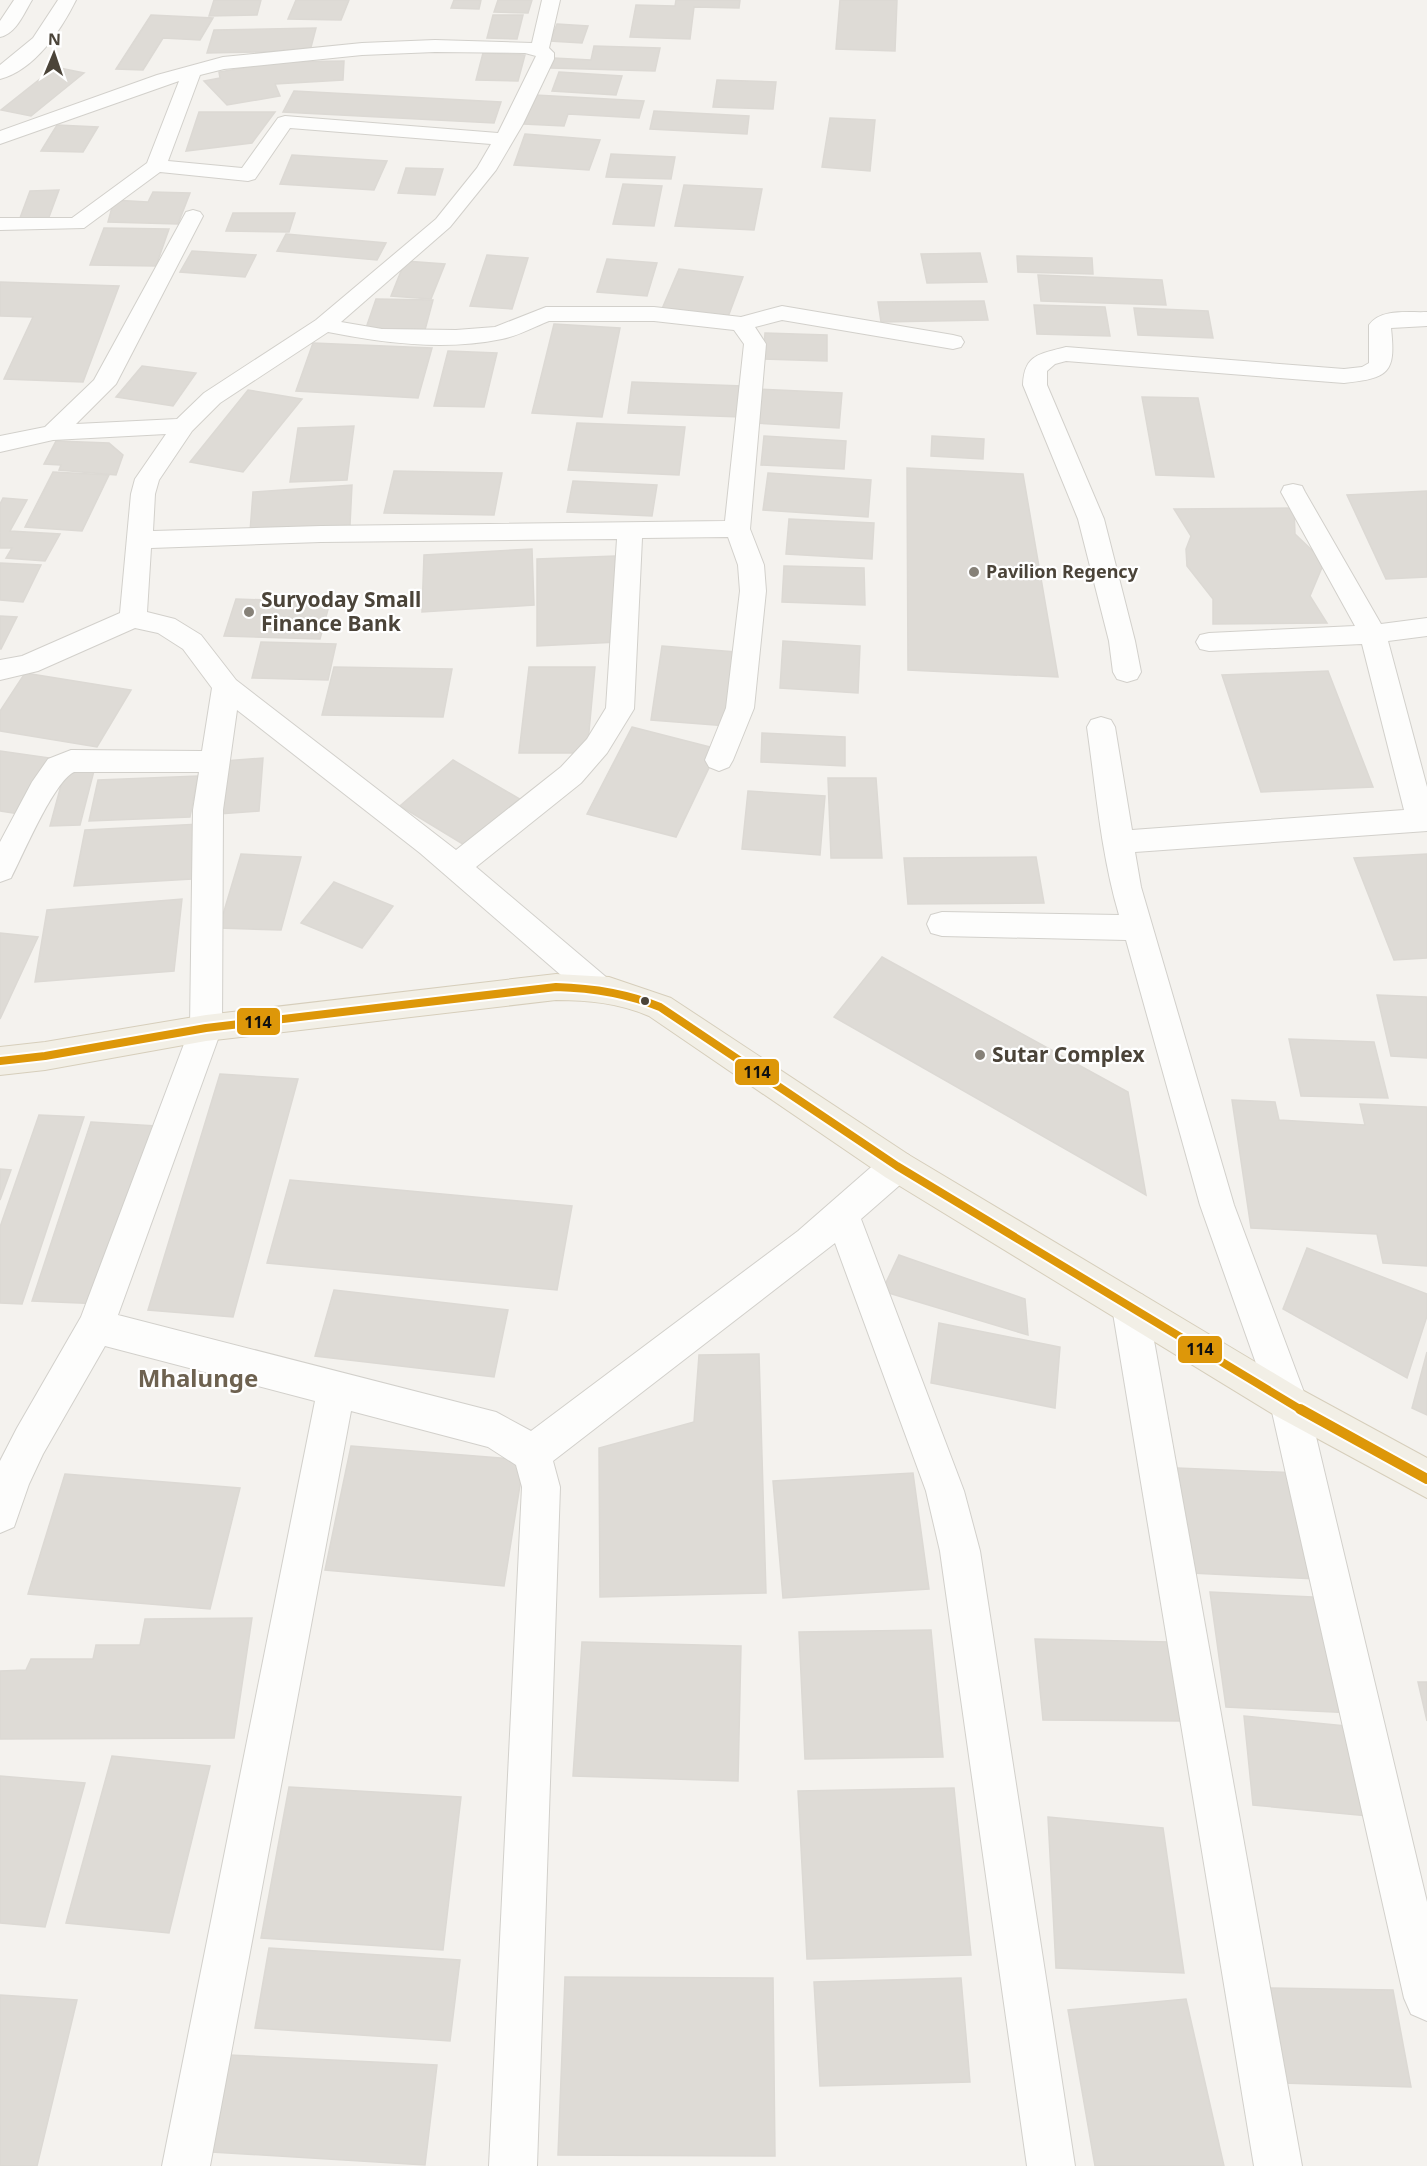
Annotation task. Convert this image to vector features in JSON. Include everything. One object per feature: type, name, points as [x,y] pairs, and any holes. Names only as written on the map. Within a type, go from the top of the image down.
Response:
[{"type":"main road","points":[[0,1061],[45,1056],[206,1028],[555,987],[595,986],[633,995],[660,1007],[897,1166],[1289,1403],[1427,1479]]},
{"type":"street","points":[[0,32],[12,19],[23,0]]},
{"type":"street","points":[[0,73],[26,56],[56,21],[67,0]]},
{"type":"street","points":[[539,50],[551,0]]},
{"type":"street","points":[[0,138],[101,100],[223,63],[362,49],[435,46],[526,47],[544,53],[545,59],[486,170],[443,223],[324,324],[212,398],[184,426],[147,479],[143,494],[133,618]]},
{"type":"street","points":[[0,224],[77,224],[156,166],[192,71]]},
{"type":"street","points":[[156,166],[248,175],[285,122],[504,139]]},
{"type":"street","points":[[53,434],[104,384],[193,216]]},
{"type":"street","points":[[324,324],[382,336],[456,337],[499,333],[546,314],[654,314],[741,324],[782,313],[953,342]]},
{"type":"street","points":[[1127,672],[1122,641],[1090,519],[1035,385],[1035,369],[1047,359],[1066,354],[1344,376],[1365,375],[1378,368],[1383,360],[1380,325],[1388,320],[1427,319]]},
{"type":"street","points":[[719,760],[741,708],[753,591],[751,565],[737,529],[755,344],[741,324]]},
{"type":"street","points":[[0,444],[53,434],[184,426]]},
{"type":"street","points":[[1118,842],[1424,820],[1373,634],[1293,492]]},
{"type":"street","points":[[141,540],[321,534],[737,529]]},
{"type":"street","points":[[456,867],[571,775],[597,746],[620,708],[630,531]]},
{"type":"street","points":[[0,670],[28,664],[133,618],[166,626],[192,642],[225,687],[456,867],[595,986]]},
{"type":"street","points":[[1209,642],[1373,634],[1427,627]]},
{"type":"street","points":[[0,1513],[12,1478],[30,1441],[96,1326],[206,1028],[208,810],[225,687]]},
{"type":"street","points":[[1101,727],[1126,887],[1217,1204],[1289,1403],[1427,1998]]},
{"type":"street","points":[[0,870],[45,782],[57,768],[71,760],[215,762]]},
{"type":"street","points":[[942,924],[1138,928]]},
{"type":"street","points":[[532,1454],[810,1242],[897,1166]]},
{"type":"street","points":[[842,1215],[945,1491],[960,1551],[1051,2166]]},
{"type":"street","points":[[1130,1307],[1278,2166]]},
{"type":"street","points":[[96,1326],[496,1431],[532,1454],[541,1487],[513,2166]]},
{"type":"street","points":[[186,2166],[336,1389]]},
{"type":"building","points":[[214,0],[261,0],[257,15],[209,16]]},
{"type":"building","points":[[296,0],[349,0],[341,20],[288,19]]},
{"type":"building","points":[[454,0],[481,0],[479,9],[451,8]]},
{"type":"building","points":[[498,0],[532,0],[528,13],[494,12]]},
{"type":"building","points":[[676,0],[740,0],[739,8],[694,7],[690,39],[630,37],[636,5],[675,6]]},
{"type":"building","points":[[840,0],[897,0],[895,51],[836,49]]},
{"type":"building","points":[[151,15],[213,18],[200,40],[163,38],[143,70],[116,69]]},
{"type":"building","points":[[493,15],[523,15],[517,39],[487,38]]},
{"type":"building","points":[[557,24],[588,26],[582,43],[550,41]]},
{"type":"building","points":[[316,28],[310,51],[207,53],[214,30]]},
{"type":"building","points":[[594,46],[660,48],[655,71],[551,68],[554,58],[591,60]]},
{"type":"building","points":[[483,53],[525,55],[518,81],[476,80]]},
{"type":"building","points":[[344,61],[343,80],[275,84],[280,96],[227,105],[204,81],[220,78],[219,72],[277,62]]},
{"type":"building","points":[[55,67],[84,73],[31,116],[1,110]]},
{"type":"building","points":[[559,72],[622,76],[616,95],[552,91]]},
{"type":"building","points":[[717,80],[776,82],[773,109],[713,107]]},
{"type":"building","points":[[294,91],[501,102],[494,123],[283,112]]},
{"type":"building","points":[[535,95],[644,101],[639,118],[568,114],[564,126],[524,124]]},
{"type":"building","points":[[654,111],[749,116],[747,134],[650,129]]},
{"type":"building","points":[[199,112],[275,112],[252,143],[186,151]]},
{"type":"building","points":[[830,118],[875,120],[870,171],[822,167]]},
{"type":"building","points":[[57,125],[98,127],[83,152],[41,151]]},
{"type":"building","points":[[525,134],[600,140],[589,170],[514,165]]},
{"type":"building","points":[[611,154],[675,157],[671,179],[606,177]]},
{"type":"building","points":[[292,155],[387,161],[374,190],[280,184]]},
{"type":"building","points":[[406,168],[443,169],[435,195],[398,193]]},
{"type":"building","points":[[623,184],[662,186],[654,226],[613,224]]},
{"type":"building","points":[[684,185],[762,189],[754,230],[675,226]]},
{"type":"building","points":[[59,190],[49,217],[20,218],[30,191]]},
{"type":"building","points":[[153,192],[190,193],[178,224],[108,222],[114,200],[148,202]]},
{"type":"building","points":[[233,213],[295,213],[289,232],[226,231]]},
{"type":"building","points":[[104,228],[169,229],[156,266],[90,265]]},
{"type":"building","points":[[286,234],[386,243],[377,260],[277,251]]},
{"type":"building","points":[[192,251],[256,255],[245,277],[180,272]]},
{"type":"building","points":[[980,253],[987,282],[927,283],[921,254]]},
{"type":"building","points":[[487,255],[528,258],[512,309],[470,306]]},
{"type":"building","points":[[1017,256],[1092,258],[1093,274],[1018,272]]},
{"type":"building","points":[[607,259],[657,263],[647,296],[597,292]]},
{"type":"building","points":[[405,261],[445,264],[431,299],[391,296]]},
{"type":"building","points":[[679,269],[743,277],[728,317],[662,309]]},
{"type":"building","points":[[1038,275],[1162,280],[1166,305],[1041,301]]},
{"type":"building","points":[[0,282],[119,286],[83,382],[4,379],[33,317],[0,316]]},
{"type":"building","points":[[376,299],[433,300],[425,330],[366,328]]},
{"type":"building","points":[[984,301],[988,320],[881,322],[878,302]]},
{"type":"building","points":[[1034,305],[1105,307],[1110,336],[1037,334]]},
{"type":"building","points":[[1134,308],[1208,311],[1213,338],[1138,335]]},
{"type":"building","points":[[554,324],[620,328],[602,417],[532,413]]},
{"type":"building","points":[[765,333],[827,335],[827,361],[763,359]]},
{"type":"building","points":[[313,343],[432,348],[418,398],[296,391]]},
{"type":"building","points":[[448,351],[497,353],[484,407],[434,406]]},
{"type":"building","points":[[142,366],[196,373],[173,406],[116,397]]},
{"type":"building","points":[[632,382],[743,386],[741,417],[628,413]]},
{"type":"building","points":[[759,389],[842,393],[839,428],[755,423]]},
{"type":"building","points":[[248,390],[302,399],[243,472],[190,462]]},
{"type":"building","points":[[1142,397],[1198,398],[1214,477],[1156,475]]},
{"type":"building","points":[[577,423],[685,427],[679,475],[568,470]]},
{"type":"building","points":[[354,426],[347,480],[290,482],[298,428]]},
{"type":"building","points":[[764,436],[846,441],[844,469],[761,465]]},
{"type":"building","points":[[932,436],[984,439],[983,459],[931,456]]},
{"type":"building","points":[[56,441],[109,443],[123,455],[116,475],[59,470],[61,465],[44,464]]},
{"type":"building","name":"Pavilion Regency","points":[[907,468],[1023,474],[1058,677],[908,670]]},
{"type":"building","points":[[394,471],[502,473],[494,515],[384,513]]},
{"type":"building","points":[[53,472],[109,475],[82,531],[25,527]]},
{"type":"building","points":[[768,473],[871,480],[868,517],[763,510]]},
{"type":"building","points":[[573,481],[657,485],[652,516],[567,512]]},
{"type":"building","points":[[352,485],[350,525],[250,532],[253,492]]},
{"type":"building","points":[[1427,491],[1427,577],[1386,579],[1347,495]]},
{"type":"building","points":[[3,498],[27,500],[10,531],[60,534],[45,561],[6,558],[12,548],[0,548],[0,504]]},
{"type":"building","points":[[1294,508],[1295,534],[1319,557],[1323,565],[1310,596],[1327,623],[1213,624],[1213,599],[1187,566],[1186,549],[1191,536],[1174,509]]},
{"type":"building","points":[[789,519],[874,523],[872,559],[786,554]]},
{"type":"building","points":[[532,549],[534,605],[422,612],[424,555]]},
{"type":"building","points":[[615,556],[618,642],[537,646],[537,559]]},
{"type":"building","points":[[0,563],[41,565],[23,602],[0,600]]},
{"type":"building","points":[[784,566],[864,568],[865,605],[782,602]]},
{"type":"building","points":[[236,599],[330,602],[320,639],[224,636]]},
{"type":"building","points":[[0,616],[17,617],[1,649],[0,649]]},
{"type":"building","points":[[783,641],[860,646],[858,693],[780,688]]},
{"type":"building","points":[[261,642],[336,644],[328,680],[252,678]]},
{"type":"building","points":[[662,646],[736,652],[727,726],[651,720]]},
{"type":"building","points":[[334,667],[452,669],[443,717],[322,715]]},
{"type":"building","points":[[529,667],[595,667],[587,753],[519,753]]},
{"type":"building","points":[[1328,671],[1373,787],[1261,792],[1222,675]]},
{"type":"building","points":[[25,673],[131,690],[97,747],[0,731],[0,711]]},
{"type":"building","points":[[632,727],[718,749],[676,837],[587,814]]},
{"type":"building","points":[[762,733],[845,737],[845,766],[761,762]]},
{"type":"building","points":[[0,751],[50,758],[19,814],[0,811]]},
{"type":"building","points":[[263,758],[259,811],[219,814],[224,761]]},
{"type":"building","points":[[453,760],[523,801],[471,849],[400,806]]},
{"type":"building","points":[[67,763],[96,763],[80,825],[50,826]]},
{"type":"building","points":[[198,776],[190,817],[89,821],[98,780]]},
{"type":"building","points":[[828,778],[876,778],[882,858],[831,858]]},
{"type":"building","points":[[748,791],[825,796],[820,855],[742,849]]},
{"type":"building","points":[[200,824],[192,879],[74,886],[85,830]]},
{"type":"building","points":[[241,854],[301,857],[281,930],[219,928]]},
{"type":"building","points":[[1427,854],[1427,958],[1394,960],[1354,858]]},
{"type":"building","points":[[1036,857],[1044,903],[908,904],[904,858]]},
{"type":"building","points":[[334,882],[393,906],[362,948],[301,923]]},
{"type":"building","points":[[182,899],[174,971],[35,982],[47,910]]},
{"type":"building","points":[[0,933],[38,937],[0,1019]]},
{"type":"building","name":"Sutar Complex","points":[[882,957],[1128,1092],[1146,1195],[834,1017]]},
{"type":"building","points":[[1377,995],[1427,997],[1427,1058],[1391,1056]]},
{"type":"building","points":[[1289,1039],[1374,1042],[1388,1098],[1301,1096]]},
{"type":"building","points":[[220,1074],[298,1079],[233,1317],[148,1310]]},
{"type":"building","points":[[1232,1100],[1275,1102],[1279,1120],[1365,1125],[1360,1104],[1427,1107],[1427,1266],[1383,1263],[1377,1234],[1251,1228]]},
{"type":"building","points":[[39,1115],[84,1117],[22,1304],[0,1303],[0,1227]]},
{"type":"building","points":[[91,1122],[156,1126],[103,1304],[32,1301]]},
{"type":"building","points":[[0,1169],[11,1170],[0,1200]]},
{"type":"building","points":[[290,1180],[572,1206],[557,1290],[267,1263]]},
{"type":"building","points":[[1307,1248],[1427,1294],[1427,1316],[1407,1378],[1283,1309]]},
{"type":"building","points":[[899,1255],[1025,1299],[1028,1335],[882,1291]]},
{"type":"building","points":[[334,1290],[508,1310],[494,1377],[315,1356]]},
{"type":"building","points":[[939,1323],[1060,1347],[1055,1408],[931,1383]]},
{"type":"building","points":[[1427,1352],[1427,1415],[1412,1408]]},
{"type":"building","points":[[759,1354],[766,1593],[600,1597],[599,1448],[694,1422],[699,1355]]},
{"type":"building","points":[[351,1446],[524,1460],[504,1586],[325,1570]]},
{"type":"building","points":[[1177,1468],[1299,1473],[1316,1579],[1191,1573]]},
{"type":"building","points":[[913,1473],[929,1589],[783,1598],[773,1481]]},
{"type":"building","points":[[65,1474],[240,1488],[210,1609],[28,1594]]},
{"type":"building","points":[[1210,1592],[1334,1598],[1354,1713],[1226,1707]]},
{"type":"building","points":[[252,1618],[234,1738],[0,1739],[0,1671],[26,1670],[31,1659],[93,1659],[96,1645],[140,1645],[145,1619]]},
{"type":"building","points":[[931,1630],[943,1757],[805,1759],[799,1632]]},
{"type":"building","points":[[1035,1639],[1170,1642],[1181,1721],[1043,1720]]},
{"type":"building","points":[[582,1642],[741,1646],[738,1781],[573,1776]]},
{"type":"building","points":[[1418,1682],[1427,1682],[1427,1721]]},
{"type":"building","points":[[1244,1716],[1356,1727],[1368,1816],[1253,1805]]},
{"type":"building","points":[[112,1756],[210,1766],[169,1933],[66,1923]]},
{"type":"building","points":[[0,1776],[85,1783],[45,1927],[0,1923]]},
{"type":"building","points":[[289,1787],[461,1797],[443,1950],[261,1938]]},
{"type":"building","points":[[954,1788],[971,1955],[807,1959],[798,1791]]},
{"type":"building","points":[[1048,1817],[1163,1828],[1184,1973],[1056,1968]]},
{"type":"building","points":[[269,1948],[460,1960],[450,2041],[255,2028]]},
{"type":"building","points":[[565,1977],[773,1978],[775,2156],[558,2155]]},
{"type":"building","points":[[961,1978],[970,2082],[820,2086],[814,1982]]},
{"type":"building","points":[[1268,1988],[1393,1990],[1411,2087],[1282,2083]]},
{"type":"building","points":[[0,1995],[77,2000],[37,2166],[0,2166]]},
{"type":"building","points":[[1186,1999],[1224,2166],[1095,2166],[1068,2010]]},
{"type":"building","points":[[229,2055],[437,2065],[425,2165],[212,2152]]},
{"type":"transit line","name":"114","points":[[0,1061],[45,1056],[206,1028],[556,987],[596,989],[622,994],[660,1007],[897,1166],[1289,1403],[1427,1479]]},
{"type":"place","name":"Pavilion Regency","points":[[974,572]]},
{"type":"place","name":"Suryoday Small Finance Bank","points":[[249,612]]},
{"type":"place","name":"Sutar Complex","points":[[980,1055]]},
{"type":"district","name":"Mhalunge","points":[[198,1379]]}]
